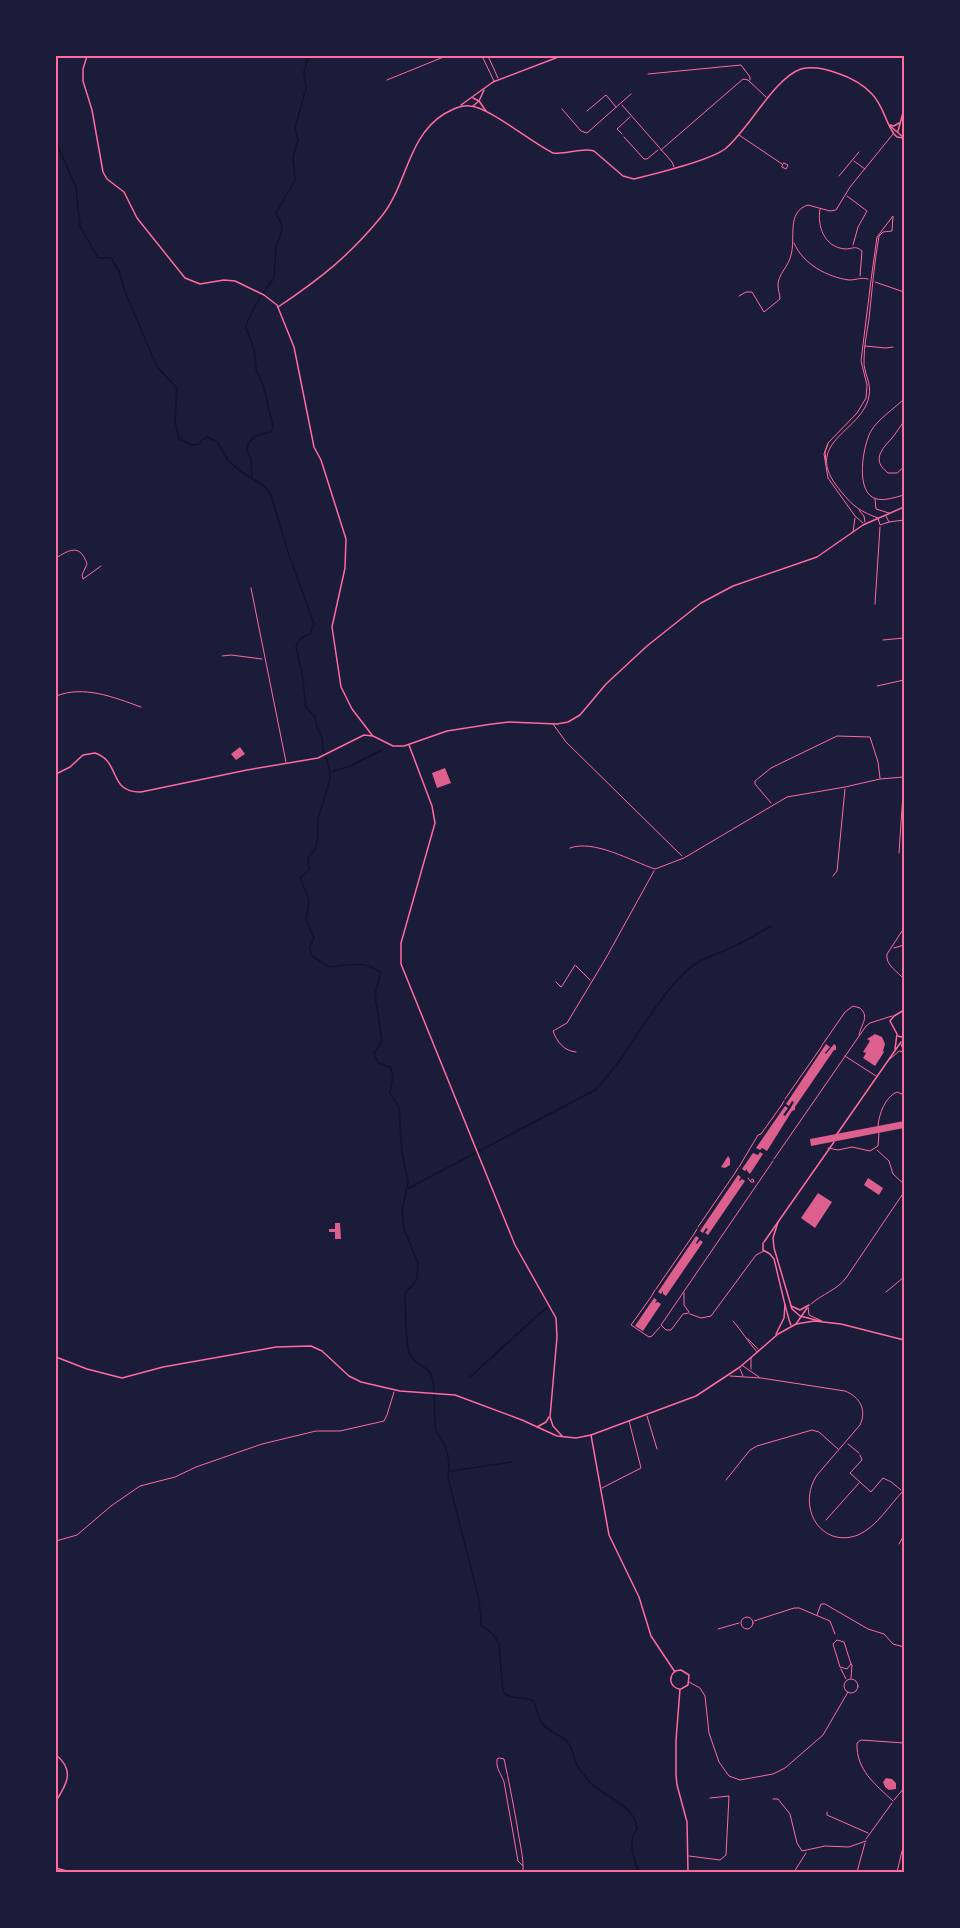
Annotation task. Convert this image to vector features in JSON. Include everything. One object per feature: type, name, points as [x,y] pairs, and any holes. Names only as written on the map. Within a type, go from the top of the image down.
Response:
[{"type":"street","points":[[87,56],[82,69],[82,81],[92,108],[101,167],[106,178],[124,193],[139,221],[185,278],[197,284],[207,284],[224,279],[232,280],[261,293],[278,306],[295,350],[314,447],[325,471],[346,539],[345,568],[332,627],[341,687],[352,709],[373,736],[393,746],[409,745],[447,731],[489,724],[566,722],[578,716],[606,684],[647,646],[701,603],[733,586],[817,557],[865,524],[904,507]]},
{"type":"street","points":[[387,80],[446,56]]},
{"type":"street","points":[[482,56],[494,82]]},
{"type":"street","points":[[488,56],[499,80]]},
{"type":"street","points":[[278,306],[331,270],[385,212],[421,138],[437,119],[472,99],[494,82],[561,56]]},
{"type":"street","points":[[648,74],[741,65],[750,76],[750,81]]},
{"type":"street","points":[[460,106],[473,106],[487,112],[553,153],[588,149],[596,151],[628,179],[636,179],[718,153],[729,146],[768,99],[795,72],[804,68],[823,69],[845,76],[868,90],[878,101],[889,124],[904,138]]},
{"type":"street","points":[[624,137],[644,159],[647,159],[745,78],[768,99]]},
{"type":"street","points":[[473,106],[479,101],[486,87]]},
{"type":"street","points":[[562,109],[581,131],[587,133],[631,94]]},
{"type":"street","points":[[587,111],[606,95],[617,108]]},
{"type":"street","points":[[472,99],[479,101],[487,112]]},
{"type":"street","points":[[472,99],[473,106]]},
{"type":"street","points":[[621,104],[674,167]]},
{"type":"street","points":[[740,296],[746,292],[752,292],[764,312],[780,299],[778,284],[791,257],[794,222],[798,212],[807,205],[830,211],[836,210],[845,195],[891,138],[904,109]]},
{"type":"street","points":[[622,134],[617,129],[632,116]]},
{"type":"street","points":[[889,124],[894,126],[900,122]]},
{"type":"street","points":[[739,134],[782,164]]},
{"type":"street","points":[[839,176],[859,152]]},
{"type":"street","points":[[853,160],[865,169]]},
{"type":"street","points":[[845,195],[867,211],[858,227],[853,247]]},
{"type":"street","points":[[820,208],[819,222],[827,240],[841,248],[859,248],[863,252],[860,278]]},
{"type":"street","points":[[865,524],[855,516],[827,475],[824,454],[828,442],[857,413],[865,400],[867,390],[861,363],[877,240],[884,228],[894,216],[892,231],[882,232],[879,237],[872,280]]},
{"type":"street","points":[[888,223],[893,225]]},
{"type":"street","points":[[884,228],[887,231]]},
{"type":"street","points":[[793,242],[801,256],[821,271],[846,279],[872,280],[904,292]]},
{"type":"street","points":[[864,346],[893,347]]},
{"type":"street","points":[[864,346],[864,363],[870,386],[868,400],[863,410],[832,444],[828,462],[832,480],[850,503],[878,518],[880,525],[875,604]]},
{"type":"street","points":[[904,399],[874,427],[864,449],[862,461],[868,494],[875,499],[904,495]]},
{"type":"street","points":[[904,421],[881,450],[880,457],[882,467],[888,473],[895,473],[904,467]]},
{"type":"street","points":[[828,442],[825,455],[825,460],[828,462]]},
{"type":"street","points":[[875,499],[876,509],[891,514]]},
{"type":"street","points":[[859,509],[864,516],[865,524]]},
{"type":"street","points":[[886,515],[889,522]]},
{"type":"street","points":[[852,533],[855,516]]},
{"type":"street","points":[[880,525],[904,520]]},
{"type":"street","points":[[56,558],[67,550],[80,554],[87,564],[82,575],[83,579],[101,566]]},
{"type":"street","points":[[251,588],[286,764]]},
{"type":"street","points":[[883,640],[904,638]]},
{"type":"street","points":[[222,656],[264,659]]},
{"type":"street","points":[[877,686],[904,680]]},
{"type":"street","points":[[56,696],[97,692],[141,706]]},
{"type":"street","points":[[553,724],[566,742],[684,858]]},
{"type":"street","points":[[56,774],[69,768],[83,755],[96,753],[108,761],[120,785],[134,792],[321,758],[359,737],[373,736]]},
{"type":"street","points":[[772,804],[755,781],[771,768],[837,736],[870,737],[878,762],[880,779]]},
{"type":"street","points":[[409,745],[432,806],[435,823],[401,943],[401,963],[515,1245],[556,1318],[550,1417],[554,1428],[563,1437]]},
{"type":"street","points":[[570,848],[581,846],[597,848],[654,869],[684,858],[740,826],[772,804],[794,795],[880,779],[904,777],[899,853]]},
{"type":"street","points":[[834,876],[837,872],[845,787]]},
{"type":"street","points":[[576,1052],[565,1049],[554,1031],[567,1023],[654,869]]},
{"type":"street","points":[[904,928],[887,955],[887,961],[904,979]]},
{"type":"street","points":[[900,937],[901,946]]},
{"type":"street","points":[[892,949],[904,945]]},
{"type":"street","points":[[570,961],[592,981]]},
{"type":"street","points":[[556,982],[562,986],[575,965]]},
{"type":"street","points":[[859,1035],[864,1013],[860,1008],[851,1007],[844,1012],[781,1106],[758,1135],[735,1173],[631,1325],[649,1337],[652,1336],[712,1252],[859,1035],[869,1023],[894,1016],[904,1010]]},
{"type":"street","points":[[888,1060],[899,1051],[904,1052],[890,1023],[894,1016]]},
{"type":"street","points":[[897,1035],[901,1037],[904,1035]]},
{"type":"street","points":[[893,1053],[897,1035]]},
{"type":"street","points":[[838,1133],[901,1042]]},
{"type":"street","points":[[845,1056],[877,1077]]},
{"type":"street","points":[[878,1126],[880,1114],[891,1095],[897,1092],[904,1095]]},
{"type":"street","points":[[903,1121],[904,1113]]},
{"type":"street","points":[[876,1149],[879,1133]]},
{"type":"street","points":[[792,1326],[788,1322],[774,1259],[762,1246],[832,1142]]},
{"type":"street","points":[[829,1147],[838,1150],[852,1147],[867,1151],[876,1149]]},
{"type":"street","points":[[876,1149],[889,1161],[893,1174],[904,1184]]},
{"type":"street","points":[[789,1303],[798,1310],[839,1286],[904,1192]]},
{"type":"street","points":[[778,1222],[773,1244],[792,1310],[800,1316],[822,1322],[847,1325],[904,1340]]},
{"type":"street","points":[[764,1242],[768,1240],[773,1244]]},
{"type":"street","points":[[684,1292],[684,1303],[689,1312],[698,1317],[711,1316],[756,1255],[770,1252],[774,1248]]},
{"type":"street","points":[[886,1292],[904,1277]]},
{"type":"street","points":[[776,1336],[784,1318],[785,1301]]},
{"type":"street","points":[[796,1324],[808,1305]]},
{"type":"street","points":[[808,1305],[809,1315],[822,1322]]},
{"type":"street","points":[[661,1325],[671,1330],[682,1315],[689,1312]]},
{"type":"street","points":[[733,1321],[758,1351]]},
{"type":"street","points":[[56,1357],[87,1369],[122,1378],[222,1356],[276,1347],[306,1346],[322,1351],[354,1379],[394,1390],[442,1393],[470,1400],[555,1435],[576,1437],[591,1435],[696,1396],[728,1376],[776,1336],[792,1326],[822,1322]]},
{"type":"street","points":[[752,1357],[752,1371]]},
{"type":"street","points":[[741,1366],[761,1378]]},
{"type":"street","points":[[741,1366],[741,1373],[744,1377]]},
{"type":"street","points":[[728,1376],[761,1378],[829,1388],[852,1394],[861,1404],[863,1417],[860,1425],[817,1475],[808,1494],[809,1509],[820,1527],[827,1533],[849,1538],[863,1533],[904,1491],[883,1478],[871,1492],[850,1473],[862,1460],[859,1453],[847,1442]]},
{"type":"street","points":[[56,1541],[77,1534],[114,1503],[140,1486],[175,1477],[196,1467],[262,1444],[316,1431],[340,1431],[384,1420],[394,1390]]},
{"type":"street","points":[[646,1414],[657,1449]]},
{"type":"street","points":[[537,1427],[550,1417]]},
{"type":"street","points":[[600,1489],[641,1468],[629,1421]]},
{"type":"street","points":[[726,1480],[750,1450],[808,1431],[819,1432],[839,1451]]},
{"type":"street","points":[[591,1435],[606,1524],[613,1545],[639,1598],[651,1636],[675,1672]]},
{"type":"street","points":[[826,1520],[860,1482]]},
{"type":"street","points":[[899,1544],[904,1535]]},
{"type":"street","points":[[817,1615],[821,1604],[825,1604],[866,1628],[882,1634],[893,1644],[904,1647]]},
{"type":"street","points":[[718,1629],[741,1623],[742,1620],[749,1618],[754,1621],[794,1608],[817,1615],[830,1621],[835,1634],[834,1648],[847,1680]]},
{"type":"street","points":[[741,1623],[741,1627],[746,1629],[753,1626],[754,1621]]},
{"type":"street","points":[[835,1634],[844,1642],[851,1664],[851,1678]]},
{"type":"street","points":[[835,1642],[841,1640]]},
{"type":"street","points":[[840,1667],[847,1669],[851,1664]]},
{"type":"street","points":[[681,1670],[687,1673],[689,1682],[686,1687],[680,1689],[674,1687],[671,1677],[675,1672],[681,1670]]},
{"type":"street","points":[[848,1692],[844,1684],[851,1678]]},
{"type":"street","points":[[848,1692],[855,1692],[858,1689],[857,1682],[851,1678]]},
{"type":"street","points":[[689,1682],[699,1687],[705,1696],[708,1731],[719,1762],[730,1777],[740,1780],[773,1774],[785,1768],[822,1736],[848,1692]]},
{"type":"street","points":[[680,1689],[676,1775],[687,1822],[688,1872]]},
{"type":"street","points":[[893,1801],[864,1772],[859,1762],[857,1743],[861,1740],[904,1743]]},
{"type":"street","points":[[56,1755],[64,1762],[68,1777],[56,1802]]},
{"type":"street","points":[[523,1866],[518,1861],[504,1779],[498,1772],[496,1764],[499,1758],[504,1759],[523,1866],[523,1872]]},
{"type":"street","points":[[857,1872],[870,1833],[904,1788]]},
{"type":"street","points":[[689,1856],[721,1860],[726,1855],[729,1796],[711,1798]]},
{"type":"street","points":[[773,1799],[777,1798],[790,1814],[798,1848],[803,1852],[825,1846],[851,1846],[866,1841]]},
{"type":"street","points":[[827,1812],[827,1815],[870,1833]]},
{"type":"street","points":[[897,1872],[904,1843]]},
{"type":"street","points":[[794,1872],[807,1851]]},
{"type":"street","points":[[56,1868],[70,1872]]},
{"type":"building","points":[[240,747],[245,754],[236,760],[231,754]]},
{"type":"building","points":[[445,768],[451,783],[437,788],[432,773]]},
{"type":"building","points":[[875,1034],[882,1037],[885,1044],[884,1052],[875,1066],[863,1058],[866,1053],[863,1052],[870,1041],[867,1039]]},
{"type":"building","points":[[826,1044],[830,1047],[826,1054],[834,1044],[836,1050],[795,1110],[792,1111],[767,1151],[756,1148],[785,1106],[788,1108],[783,1115],[785,1116],[790,1109],[794,1102],[792,1101],[789,1106],[786,1104]]},
{"type":"building","points":[[904,1121],[904,1128],[811,1146],[810,1139]]},
{"type":"building","points":[[760,1152],[763,1154],[750,1174],[747,1169],[745,1171],[742,1169],[753,1153],[758,1155]]},
{"type":"building","points":[[728,1156],[730,1165],[725,1168],[721,1167]]},
{"type":"building","points":[[738,1175],[741,1177],[740,1181],[742,1179],[745,1181],[708,1235],[705,1233],[708,1229],[706,1228],[703,1233],[700,1231]]},
{"type":"building","points":[[868,1178],[883,1188],[879,1195],[864,1185]]},
{"type":"building","points":[[818,1193],[832,1202],[815,1228],[801,1218]]},
{"type":"building","points":[[335,1223],[340,1223],[341,1239],[335,1239],[335,1232],[329,1232],[329,1229],[335,1229]]},
{"type":"building","points":[[696,1236],[699,1238],[697,1244],[700,1240],[703,1242],[666,1296],[663,1291],[661,1294],[658,1292]]},
{"type":"building","points":[[654,1298],[657,1300],[655,1303],[661,1304],[643,1331],[635,1326]]},
{"type":"building","points":[[886,1778],[896,1783],[896,1789],[889,1790],[885,1787],[883,1782]]},
{"type":"waterway","points":[[252,477],[251,460],[247,451],[248,444],[255,436],[271,432],[273,427],[264,388],[256,369],[254,349],[246,328],[260,297],[274,278],[276,246],[282,230],[276,213],[295,180],[293,157],[298,140],[295,128],[306,88],[304,72],[308,56]]},
{"type":"waterway","points":[[56,132],[58,147],[76,187],[80,226],[98,258],[111,258],[119,271],[126,294],[157,367],[177,388],[175,420],[179,439],[192,445],[200,444],[207,437],[217,442],[228,460],[240,471],[264,486],[271,495],[288,552],[314,624],[310,634],[300,639],[296,647],[306,707],[315,717],[329,766],[330,779],[318,819],[318,838],[315,849],[308,858],[309,870],[300,878],[309,900],[306,920],[314,938],[310,947],[311,955],[329,967],[363,965],[381,973],[375,994],[382,1042],[374,1053],[378,1063],[390,1067],[393,1074],[390,1093],[399,1108],[402,1153],[408,1182],[402,1211],[404,1229],[418,1263],[417,1278],[405,1296],[409,1352],[416,1362],[429,1371],[433,1379],[435,1428],[448,1455],[448,1478],[478,1596],[481,1625],[493,1634],[499,1644],[503,1692],[510,1696],[533,1701],[541,1722],[569,1745],[578,1767],[589,1781],[631,1813],[637,1829],[632,1840],[632,1850],[638,1872]]},
{"type":"waterway","points":[[331,772],[350,766],[382,750]]},
{"type":"waterway","points":[[407,1189],[595,1090],[620,1060],[654,1009],[678,979],[705,958],[771,926]]},
{"type":"waterway","points":[[470,1377],[547,1307]]},
{"type":"waterway","points":[[451,1471],[512,1462]]}]
